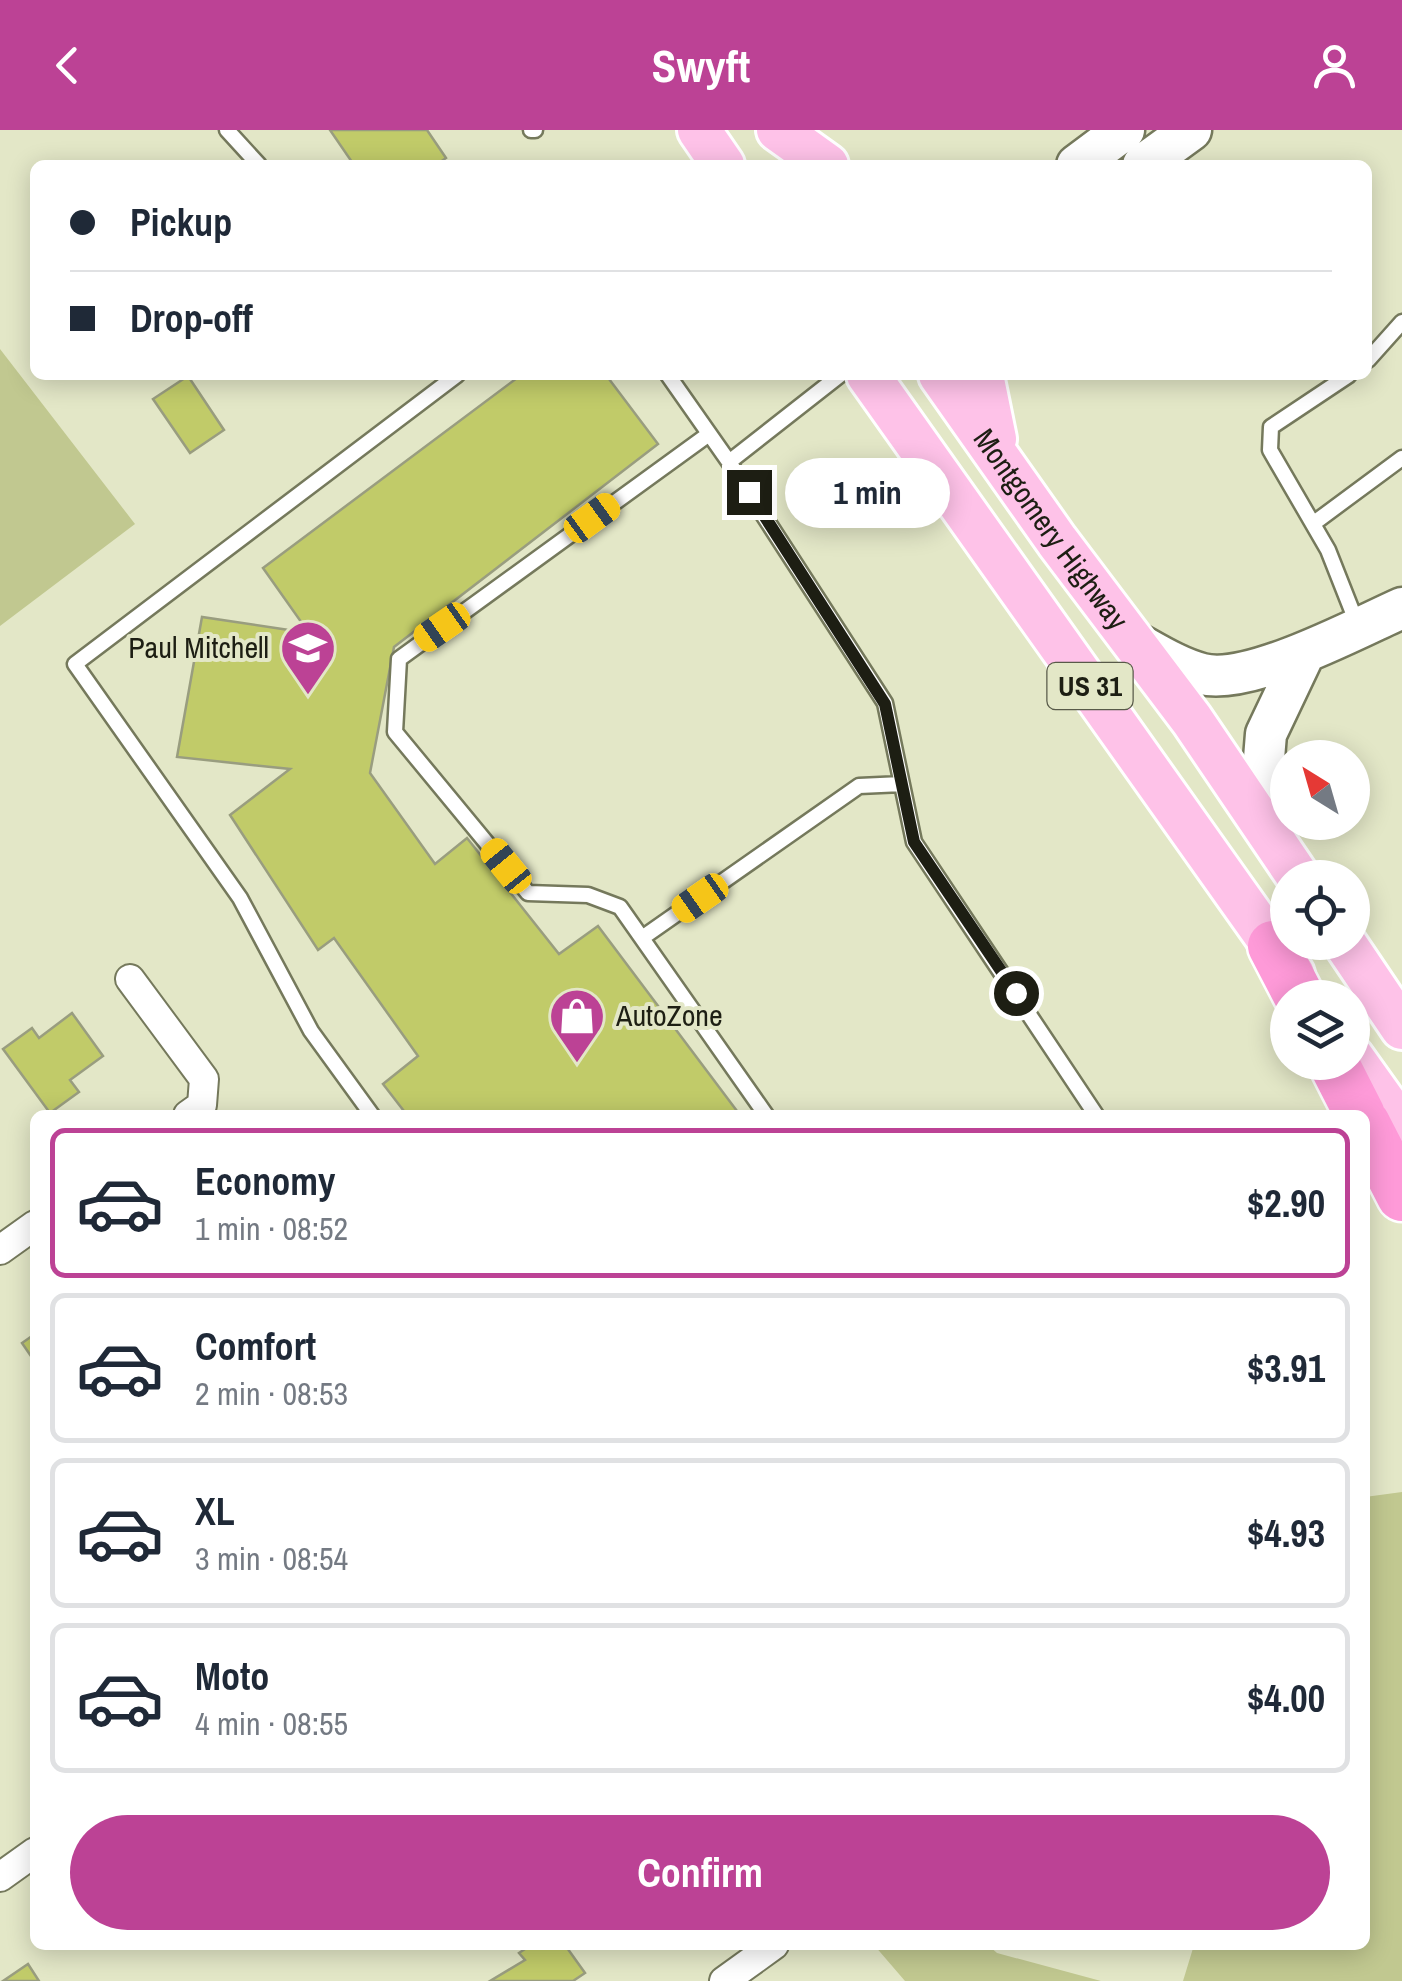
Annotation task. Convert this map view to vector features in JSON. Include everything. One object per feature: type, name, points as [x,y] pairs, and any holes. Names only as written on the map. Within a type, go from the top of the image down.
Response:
[{"type":"highway","points":[[1342,1080],[1357,1110]]},
{"type":"highway","points":[[1370,1134],[1402,1196]]},
{"type":"main road","points":[[699,130],[720,160]]},
{"type":"main road","points":[[776,130],[793,160]]},
{"type":"main road","points":[[776,130],[820,160]]},
{"type":"main road","name":"Montgomery Highway","points":[[872,380],[1270,942]]},
{"type":"main road","name":"Montgomery Highway","points":[[944,380],[1192,720],[1270,835]]},
{"type":"main road","points":[[983,380],[1000,459]]},
{"type":"main road","points":[[1356,960],[1402,1028]]},
{"type":"main road","points":[[1368,1080],[1402,1127]]},
{"type":"street","points":[[1083,160],[1124,130]]},
{"type":"street","points":[[1151,160],[1191,130]]},
{"type":"street","points":[[1132,640],[1205,675],[1228,675],[1304,654],[1402,608]]},
{"type":"street","points":[[1270,835],[1263,771],[1266,734],[1304,654]]},
{"type":"street","points":[[130,978],[204,1079],[202,1106],[196,1110]]},
{"type":"street","points":[[0,1250],[30,1228]]},
{"type":"street","points":[[0,1877],[30,1856]]},
{"type":"street","points":[[724,1981],[767,1950]]},
{"type":"lane","points":[[227,130],[254,160]]},
{"type":"lane","points":[[1372,356],[1402,322]]},
{"type":"lane","points":[[368,1110],[311,1031],[240,898],[76,664],[449,380]]},
{"type":"lane","points":[[671,380],[885,704],[914,842],[1093,1110]]},
{"type":"lane","points":[[729,462],[834,380]]},
{"type":"lane","points":[[1342,380],[1271,427],[1270,450],[1314,524],[1358,627]]},
{"type":"lane","points":[[709,434],[399,658],[395,732],[528,893],[588,895],[620,907],[762,1110]]},
{"type":"lane","points":[[1314,524],[1402,458]]},
{"type":"lane","points":[[642,938],[859,786],[902,784]]},
{"type":"green space","points":[[0,349],[135,524],[0,626]]},
{"type":"green space","points":[[1402,1492],[1402,1981],[1183,1981],[1192,1950],[1370,1950],[1370,1496]]},
{"type":"green space","points":[[878,1950],[994,1950],[1101,1981],[905,1981]]},
{"type":"building","points":[[330,130],[427,130],[446,158],[443,160],[351,160]]},
{"type":"building","points":[[182,380],[191,380],[224,430],[190,453],[153,399]]},
{"type":"building","points":[[514,380],[610,380],[658,444],[394,647],[370,773],[435,864],[467,838],[559,954],[598,926],[736,1110],[403,1110],[383,1084],[418,1056],[334,938],[318,950],[230,815],[290,769],[177,757],[202,617],[309,633],[263,568]]},
{"type":"building","points":[[72,1013],[103,1056],[70,1080],[79,1092],[54,1110],[48,1110],[3,1049],[32,1028],[39,1038]]},
{"type":"building","points":[[30,1337],[30,1355],[22,1343]]},
{"type":"building","points":[[569,1950],[585,1973],[573,1981],[490,1981],[525,1960],[519,1953]]},
{"type":"building","points":[[28,1964],[39,1981],[3,1981]]},
{"type":"place","name":"Paul Mitchell","points":[[308,697]]},
{"type":"place","name":"AutoZone","points":[[577,1065]]},
{"type":"route","points":[[749,492],[885,704],[914,842],[1016,993]]}]
